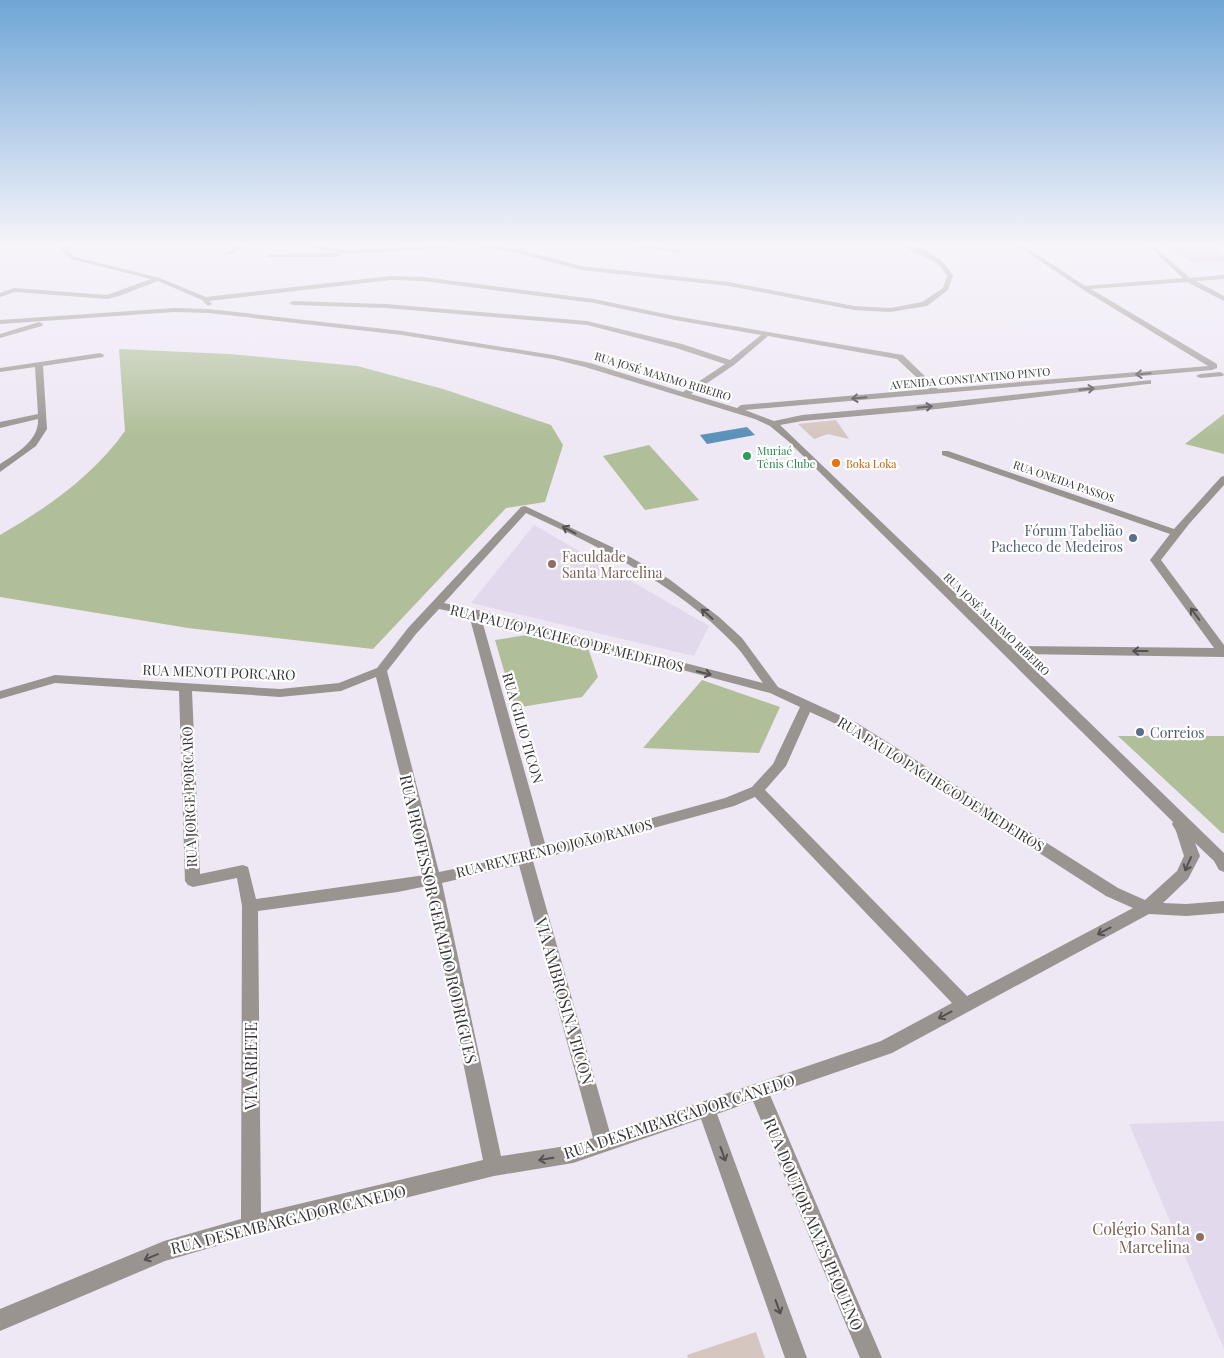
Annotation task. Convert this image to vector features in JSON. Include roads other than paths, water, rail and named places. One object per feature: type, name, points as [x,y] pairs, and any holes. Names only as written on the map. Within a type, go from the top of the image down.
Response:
[{"type":"street","points":[[426,309],[587,323],[679,346],[731,363]]},
{"type":"street","points":[[634,309],[900,357],[937,392]]},
{"type":"street","points":[[879,309],[894,309]]},
{"type":"street","points":[[1120,309],[1219,369]]},
{"type":"street","name":"RUA JOSÉ MAXIMO RIBEIRO","points":[[0,322],[136,312],[209,312],[402,333],[525,352],[587,365],[734,408],[773,424],[791,438],[1008,650],[1164,806]]},
{"type":"street","points":[[0,336],[58,318]]},
{"type":"street","points":[[685,394],[731,363],[768,333]]},
{"type":"street","points":[[0,370],[100,356]]},
{"type":"street","points":[[0,469],[33,444],[43,429],[39,364]]},
{"type":"street","name":"AVENIDA CONSTANTINO PINTO","points":[[734,408],[1219,369]]},
{"type":"street","name":"AVENIDA CONSTANTINO PINTO","points":[[773,424],[802,418],[895,410],[1202,376],[1219,369]]},
{"type":"street","points":[[1190,370],[1200,372],[1202,376]]},
{"type":"street","points":[[880,397],[895,410]]},
{"type":"street","points":[[0,425],[42,416]]},
{"type":"street","name":"RUA ONEIDA PASSOS","points":[[945,453],[1176,533]]},
{"type":"street","points":[[1224,479],[1176,533],[1155,560],[1224,652]]},
{"type":"street","points":[[381,671],[412,631],[525,509],[646,570],[701,608],[738,642],[774,690]]},
{"type":"street","name":"RUA PAULO PACHECO DE MEDEIROS","points":[[436,605],[474,612],[774,690],[852,726],[1112,892],[1147,908]]},
{"type":"street","name":"RUA GILIO TICON","points":[[474,612],[533,856]]},
{"type":"street","points":[[1008,650],[1224,652]]},
{"type":"street","name":"RUA MENOTI PORCARO","points":[[0,695],[55,679],[280,693],[341,687],[381,671]]},
{"type":"street","name":"RUA PROFESSOR GERALDO RODRIGUES","points":[[381,671],[433,878],[494,1168]]},
{"type":"street","name":"RUA JORGE PORCARO","points":[[185,687],[193,881],[243,871],[250,906]]},
{"type":"street","name":"RUA REVERENDO JOÃO RAMOS","points":[[250,906],[398,886],[492,867],[729,802],[757,790],[779,766],[806,705]]},
{"type":"street","points":[[757,790],[965,1004]]},
{"type":"street","points":[[1164,806],[1223,861]]},
{"type":"street","name":"RUA DESEMBARGADOR CANEDO","points":[[0,1320],[164,1251],[251,1226],[494,1168],[573,1154],[886,1047],[1147,908],[1183,875],[1192,856],[1183,829],[1164,806]]},
{"type":"street","name":"VIA AMBROSINA TICON","points":[[533,856],[604,1144]]},
{"type":"street","name":"VIA ARLETE","points":[[250,906],[251,1226]]},
{"type":"street","points":[[1147,908],[1186,910],[1224,907]]},
{"type":"street","name":"RUA DOUTOR ALVES PEQUENO","points":[[758,1090],[871,1358]]},
{"type":"street","points":[[706,1108],[796,1358]]},
{"type":"water","points":[[747,427],[755,435],[707,444],[700,435]]},
{"type":"place","name":"Muriaé Tênis Clube","points":[[747,456]]},
{"type":"place","name":"Boka Loka","points":[[836,463]]},
{"type":"place","name":"Fórum Tabelião Pacheco de Medeiros","points":[[1133,538]]},
{"type":"place","name":"Faculdade Santa Marcelina","points":[[552,564]]},
{"type":"place","name":"Correios","points":[[1140,732]]},
{"type":"place","name":"Colégio Santa Marcelina","points":[[1200,1237]]}]
